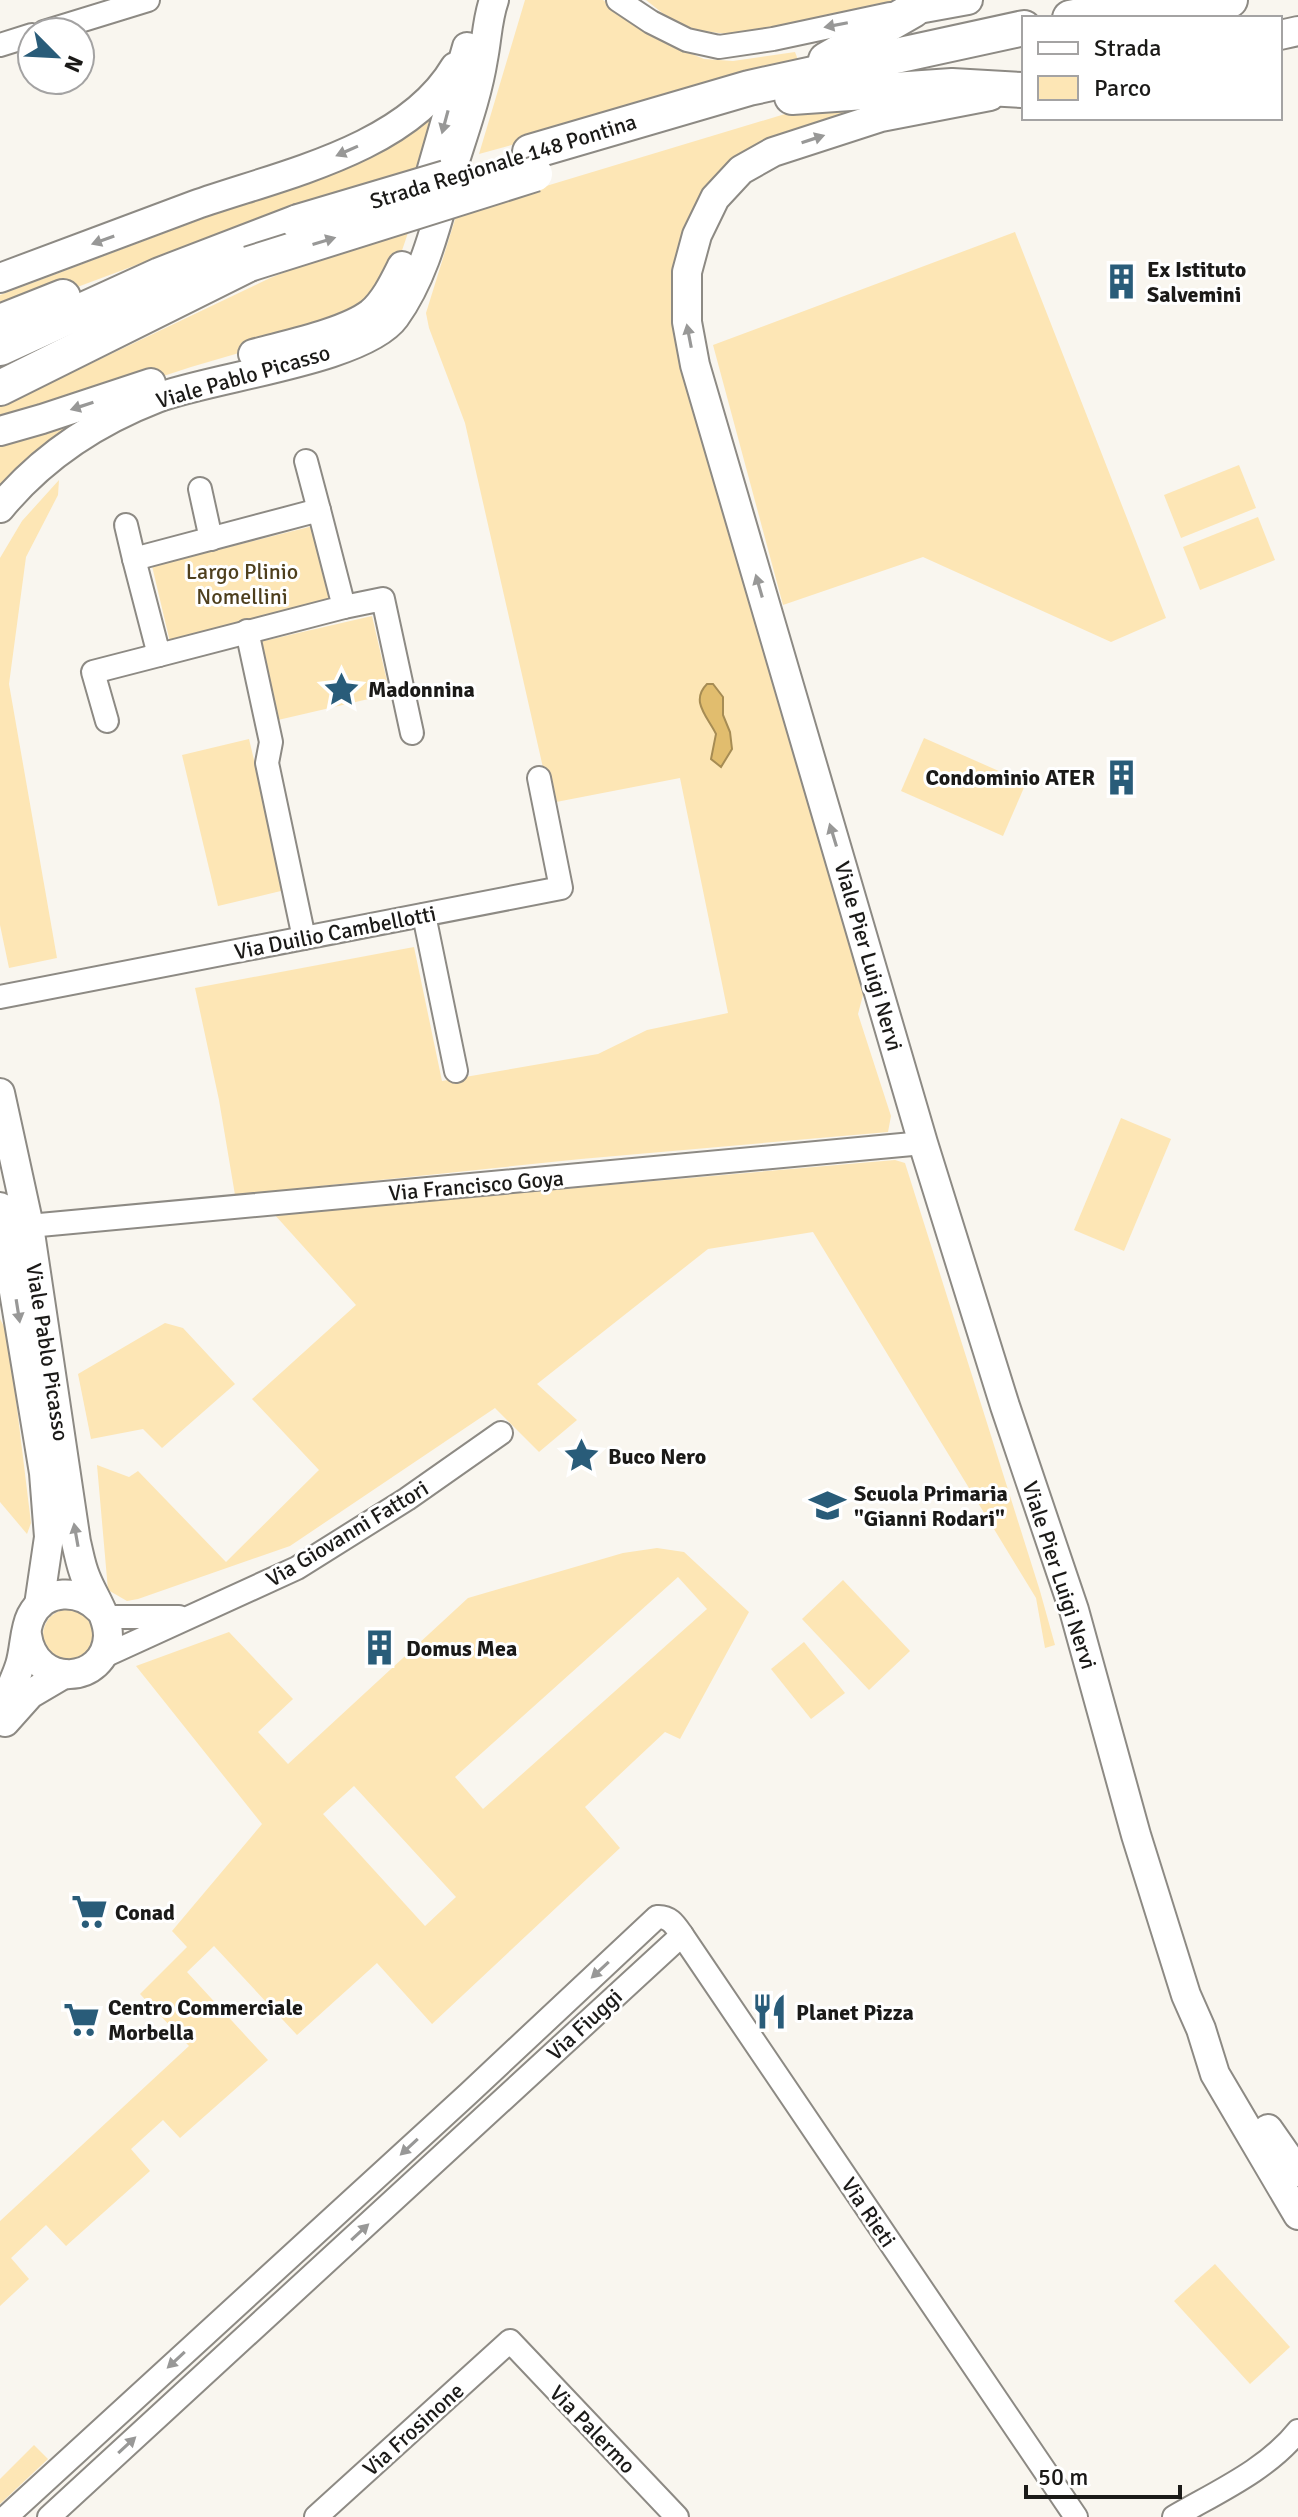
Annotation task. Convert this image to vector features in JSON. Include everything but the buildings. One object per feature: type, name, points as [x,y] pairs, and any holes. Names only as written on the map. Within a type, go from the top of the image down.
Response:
[{"type":"main road","points":[[1079,16],[1155,0]]},
{"type":"main road","points":[[1150,16],[1230,0]]},
{"type":"main road","points":[[793,86],[913,10]]},
{"type":"main road","name":"Strada Regionale 148 Pontina","points":[[793,86],[1022,29]]},
{"type":"main road","name":"Strada Regionale 148 Pontina","points":[[0,361],[249,264],[749,88],[793,86],[1022,41]]},
{"type":"main road","points":[[793,86],[847,91],[952,86],[1022,90]]},
{"type":"main road","name":"Strada Regionale 148 Pontina","points":[[0,348],[160,275],[298,222],[532,163]]},
{"type":"main road","points":[[6,317],[215,243],[298,222]]},
{"type":"main road","points":[[0,388],[249,264]]},
{"type":"street","points":[[96,16],[148,0]]},
{"type":"street","points":[[619,1],[687,40],[719,47],[968,0]]},
{"type":"street","points":[[0,278],[351,150],[387,131],[415,112],[452,73],[491,8]]},
{"type":"street","name":"Viale Pablo Picasso","points":[[0,508],[38,467],[105,421],[159,398],[209,383],[322,356],[376,335],[393,320],[417,280],[426,253],[472,104],[491,8]]},
{"type":"street","points":[[0,431],[356,323],[372,312],[396,279],[410,247],[467,47]]},
{"type":"street","name":"Viale Pier Luigi Nervi","points":[[1022,90],[881,117],[773,152],[741,170],[715,198],[697,235],[687,272],[687,322],[695,365],[923,1143],[1007,1414],[1074,1610],[1136,1835],[1186,1995],[1215,2074],[1298,2215]]},
{"type":"street","points":[[306,461],[344,607]]},
{"type":"street","points":[[200,489],[211,539]]},
{"type":"street","points":[[134,559],[319,510]]},
{"type":"street","points":[[126,525],[159,655]]},
{"type":"street","points":[[107,721],[93,672],[383,599],[412,733]]},
{"type":"street","points":[[247,631],[271,742],[267,763],[304,938]]},
{"type":"street","name":"Via Duilio Cambellotti","points":[[0,997],[561,888],[539,778]]},
{"type":"street","points":[[424,915],[456,1071]]},
{"type":"street","name":"Viale Pablo Picasso","points":[[0,1093],[8,1223],[44,1473],[49,1537],[39,1605],[30,1618],[20,1665],[0,1711]]},
{"type":"street","name":"Via Francisco Goya","points":[[8,1223],[923,1143]]},
{"type":"street","name":"Viale Pablo Picasso","points":[[8,1223],[76,1542],[84,1574],[108,1633],[100,1658]]},
{"type":"street","name":"Via Giovanni Fattori","points":[[100,1658],[297,1568],[407,1499],[501,1433]]},
{"type":"street","points":[[39,1605],[46,1599],[65,1593],[85,1597],[102,1614]]},
{"type":"street","name":"Via Giovanni Fattori","points":[[102,1614],[112,1617],[184,1617]]},
{"type":"street","points":[[27,1635],[35,1659],[47,1669],[76,1674],[87,1670],[100,1658]]},
{"type":"street","points":[[0,1728],[30,1694],[64,1674]]},
{"type":"street","name":"Via Rieti","points":[[657,1917],[674,1923],[1076,2517]]},
{"type":"street","name":"Via Fiuggi","points":[[6,2517],[657,1917]]},
{"type":"street","name":"Via Fiuggi","points":[[49,2517],[682,1935]]},
{"type":"street","name":"Viale Pier Luigi Nervi","points":[[1201,2029],[1231,2066],[1276,2142],[1298,2172]]},
{"type":"street","points":[[468,2094],[486,2114]]},
{"type":"street","points":[[433,2125],[453,2146]]},
{"type":"street","points":[[312,2236],[334,2257]]},
{"type":"street","points":[[199,2339],[219,2360]]},
{"type":"street","name":"Via Frosinone","points":[[316,2517],[510,2341]]},
{"type":"street","name":"Via Palermo","points":[[510,2341],[677,2517]]},
{"type":"street","points":[[1174,2517],[1258,2468],[1298,2431]]},
{"type":"street","points":[[76,2453],[95,2475]]},
{"type":"street","points":[[1258,2468],[1298,2456]]},
{"type":"green space","points":[[525,0],[603,0],[670,45],[704,59],[733,61],[795,52],[800,65],[479,154]]},
{"type":"green space","points":[[646,0],[919,0],[743,36],[695,30],[666,16]]},
{"type":"green space","points":[[952,94],[766,144],[678,275],[868,976],[858,1014],[891,1116],[888,1132],[581,1159],[235,1195],[195,988],[414,947],[442,1081],[598,1054],[647,1030],[728,1013],[680,778],[551,803],[465,423],[426,313],[457,213],[818,104]]},
{"type":"green space","points":[[447,97],[416,174],[219,234],[0,314],[0,295],[372,157],[415,130]]},
{"type":"green space","points":[[410,227],[396,268],[345,322],[63,409],[0,425],[0,407],[270,278]]},
{"type":"green space","points":[[1015,232],[1166,618],[1111,642],[923,557],[783,605],[713,345]]},
{"type":"green space","points":[[108,414],[0,497],[0,445]]},
{"type":"green space","points":[[1239,465],[1256,508],[1181,538],[1164,495]]},
{"type":"green space","points":[[59,480],[58,495],[26,557],[9,684],[57,958],[9,968],[0,925],[0,558],[22,521]]},
{"type":"green space","points":[[1258,517],[1275,560],[1200,590],[1183,547]]},
{"type":"green space","name":"Largo Plinio Nomellini","points":[[313,526],[332,602],[170,642],[152,566]]},
{"type":"green space","points":[[372,616],[390,694],[278,720],[259,642]]},
{"type":"green space","points":[[924,738],[1026,783],[1003,836],[901,791]]},
{"type":"green space","points":[[249,739],[285,890],[218,906],[182,755]]},
{"type":"green space","points":[[1121,1118],[1171,1139],[1124,1251],[1074,1230]]},
{"type":"green space","points":[[895,1160],[905,1163],[1055,1645],[1045,1648],[1036,1598],[813,1232],[708,1249],[537,1384],[577,1420],[539,1452],[495,1408],[290,1546],[138,1599],[127,1601],[108,1590],[97,1465],[129,1477],[138,1471],[226,1562],[319,1470],[252,1399],[356,1305],[274,1214]]},
{"type":"green space","points":[[0,1319],[8,1334],[31,1523],[27,1534],[0,1502]]},
{"type":"green space","points":[[165,1323],[183,1328],[235,1384],[162,1448],[143,1429],[91,1439],[78,1374]]},
{"type":"green space","points":[[657,1548],[684,1552],[749,1612],[680,1739],[665,1732],[585,1807],[620,1848],[432,2024],[377,1963],[297,2035],[214,1946],[187,1972],[268,2060],[180,2138],[163,2120],[131,2149],[150,2171],[66,2246],[46,2225],[11,2258],[29,2279],[0,2306],[0,2221],[189,2046],[140,1994],[187,1947],[172,1931],[262,1824],[136,1666],[229,1632],[293,1699],[258,1732],[288,1764],[468,1598],[623,1553]],"holes":[[[678,1577],[707,1609],[483,1809],[455,1777]],[[354,1786],[456,1897],[425,1926],[323,1814]]]},
{"type":"green space","points":[[843,1580],[910,1651],[869,1690],[802,1619]]},
{"type":"green space","points":[[69,1609],[87,1617],[95,1635],[87,1653],[69,1661],[51,1653],[43,1635],[51,1617]]},
{"type":"green space","points":[[804,1642],[845,1693],[811,1719],[771,1669]]},
{"type":"green space","points":[[1215,2264],[1290,2347],[1250,2384],[1174,2301]]},
{"type":"green space","points":[[34,2445],[48,2459],[0,2504],[0,2479]]},
{"type":"shaded area","points":[[707,684],[713,684],[723,697],[723,715],[730,732],[732,749],[721,767],[711,759],[716,734],[700,703],[702,690]]},
{"type":"place","name":"Ex Istituto Salvemini","points":[[1121,282]]},
{"type":"place","name":"Madonnina","points":[[342,689]]},
{"type":"place","name":"Condominio ATER","points":[[1121,777]]},
{"type":"place","name":"Buco Nero","points":[[582,1456]]},
{"type":"place","name":"Scuola Primaria \"Gianni Rodari\"","points":[[828,1506]]},
{"type":"place","name":"Domus Mea","points":[[380,1648]]},
{"type":"place","name":"Conad","points":[[89,1912]]},
{"type":"place","name":"Planet Pizza","points":[[770,2012]]},
{"type":"place","name":"Centro Commerciale Morbella","points":[[82,2020]]}]
